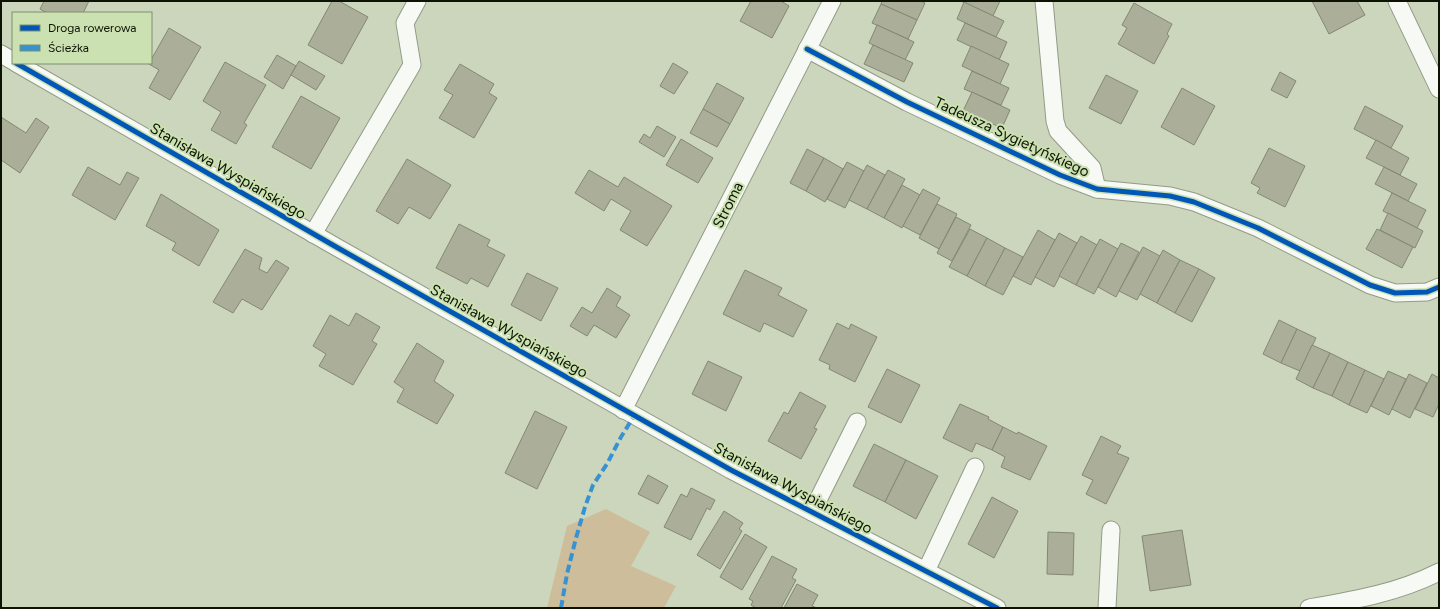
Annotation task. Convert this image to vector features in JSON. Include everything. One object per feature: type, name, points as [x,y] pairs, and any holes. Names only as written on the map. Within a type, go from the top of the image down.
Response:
[{"type":"street","points":[[313,234],[412,65],[405,23],[417,1]]},
{"type":"street","name":"Stroma","points":[[623,410],[832,1]]},
{"type":"street","points":[[1044,1],[1055,121],[1058,131],[1092,168],[1097,188]]},
{"type":"street","points":[[1397,1],[1439,89]]},
{"type":"street","name":"Tadeusza Sygietyńskiego","points":[[808,49],[907,102],[1060,175],[1097,188],[1170,196],[1194,202],[1258,228],[1370,285],[1395,293],[1427,292],[1439,287]]},
{"type":"street","points":[[1,54],[12,60]]},
{"type":"street","name":"Stanisława Wyspiańskiego","points":[[18,64],[313,234],[731,470],[997,608]]},
{"type":"street","points":[[812,512],[857,422]]},
{"type":"street","points":[[926,571],[975,467]]},
{"type":"street","points":[[1107,608],[1111,530]]},
{"type":"street","points":[[1309,608],[1355,600],[1388,592],[1418,582],[1439,572]]},
{"type":"shaded area","points":[[606,509],[650,532],[631,566],[676,586],[664,608],[547,608],[567,526]]},
{"type":"building","points":[[44,1],[89,1],[84,12],[45,12],[40,9]]},
{"type":"building","points":[[332,1],[339,1],[368,17],[342,64],[308,45]]},
{"type":"building","points":[[751,1],[781,1],[789,6],[772,38],[740,21]]},
{"type":"building","points":[[882,1],[921,1],[925,3],[917,20],[881,4]]},
{"type":"building","points":[[961,1],[1000,1],[993,16]]},
{"type":"building","points":[[1312,1],[1357,1],[1365,15],[1329,34]]},
{"type":"building","points":[[964,2],[1004,21],[996,37],[957,19]]},
{"type":"building","points":[[1134,3],[1172,24],[1167,34],[1169,36],[1154,64],[1118,44],[1127,28],[1122,25]]},
{"type":"building","points":[[881,4],[917,20],[908,39],[872,23]]},
{"type":"building","points":[[965,23],[1007,42],[999,60],[957,40]]},
{"type":"building","points":[[877,25],[914,42],[905,60],[869,43]]},
{"type":"building","points":[[169,28],[201,47],[170,100],[149,88],[159,70],[149,64],[152,64],[152,58]]},
{"type":"building","points":[[873,45],[913,63],[904,82],[864,64]]},
{"type":"building","points":[[971,46],[1009,64],[1000,84],[962,66]]},
{"type":"building","points":[[277,55],[296,66],[283,89],[264,77]]},
{"type":"building","points":[[299,61],[325,76],[316,90],[291,75]]},
{"type":"building","points":[[225,62],[266,85],[244,123],[247,125],[236,144],[211,130],[221,112],[203,101]]},
{"type":"building","points":[[673,63],[688,72],[674,94],[660,86]]},
{"type":"building","points":[[460,64],[494,84],[489,93],[497,98],[474,138],[439,118],[453,95],[444,90]]},
{"type":"building","points":[[972,71],[1009,88],[1001,105],[964,89]]},
{"type":"building","points":[[1280,72],[1296,81],[1287,98],[1271,90]]},
{"type":"building","points":[[1106,75],[1138,91],[1121,124],[1089,108]]},
{"type":"building","points":[[717,83],[744,98],[730,124],[703,109]]},
{"type":"building","points":[[1182,88],[1215,106],[1194,145],[1161,127]]},
{"type":"building","points":[[972,92],[1010,110],[1002,128],[963,111]]},
{"type":"building","points":[[301,96],[340,118],[311,169],[272,147]]},
{"type":"building","points":[[1365,106],[1403,126],[1391,148],[1354,129]]},
{"type":"building","points":[[703,109],[730,124],[717,147],[690,133]]},
{"type":"building","points":[[1,117],[26,133],[36,118],[49,127],[20,173],[1,160]]},
{"type":"building","points":[[657,126],[676,137],[664,157],[639,142],[644,134],[650,138]]},
{"type":"building","points":[[681,139],[713,158],[698,183],[666,165]]},
{"type":"building","points":[[1376,140],[1409,158],[1400,175],[1366,158]]},
{"type":"building","points":[[1269,148],[1305,166],[1285,207],[1257,193],[1260,188],[1251,183]]},
{"type":"building","points":[[807,149],[824,158],[806,191],[790,183]]},
{"type":"building","points":[[824,158],[843,169],[825,202],[806,191]]},
{"type":"building","points":[[407,159],[451,185],[430,219],[409,207],[398,224],[376,211]]},
{"type":"building","points":[[847,162],[864,171],[845,208],[827,199]]},
{"type":"building","points":[[867,165],[885,175],[867,209],[849,200]]},
{"type":"building","points":[[88,167],[120,185],[127,172],[139,178],[115,220],[72,195]]},
{"type":"building","points":[[1384,167],[1417,184],[1408,201],[1375,184]]},
{"type":"building","points":[[589,170],[618,187],[624,177],[672,206],[647,246],[620,230],[631,211],[611,199],[604,211],[575,193]]},
{"type":"building","points":[[888,170],[905,179],[884,218],[867,209]]},
{"type":"building","points":[[902,185],[920,195],[902,228],[884,218]]},
{"type":"building","points":[[923,189],[940,198],[920,235],[903,226]]},
{"type":"building","points":[[1392,193],[1426,210],[1417,228],[1383,211]]},
{"type":"building","points":[[161,194],[219,230],[199,266],[172,250],[176,243],[146,226]]},
{"type":"building","points":[[937,204],[957,214],[939,249],[919,238]]},
{"type":"building","points":[[1388,213],[1423,231],[1415,248],[1380,230]]},
{"type":"building","points":[[956,217],[971,225],[952,261],[937,253]]},
{"type":"building","points":[[459,224],[490,240],[487,246],[505,255],[488,287],[471,278],[467,284],[436,268]]},
{"type":"building","points":[[970,229],[987,238],[967,276],[949,267]]},
{"type":"building","points":[[1377,229],[1413,247],[1402,268],[1366,249]]},
{"type":"building","points":[[1038,230],[1055,240],[1031,285],[1013,276]]},
{"type":"building","points":[[1059,233],[1077,243],[1054,287],[1035,277]]},
{"type":"building","points":[[1081,236],[1097,245],[1076,285],[1059,276]]},
{"type":"building","points":[[987,238],[1005,248],[985,286],[967,276]]},
{"type":"building","points":[[1100,239],[1118,249],[1094,294],[1076,285]]},
{"type":"building","points":[[1121,243],[1139,252],[1116,297],[1098,287]]},
{"type":"building","points":[[1143,247],[1160,256],[1137,300],[1119,291]]},
{"type":"building","points":[[1005,248],[1023,257],[1003,295],[985,286]]},
{"type":"building","points":[[245,249],[262,258],[259,269],[267,273],[276,260],[289,268],[262,310],[242,299],[233,313],[213,302]]},
{"type":"building","points":[[1163,250],[1180,260],[1157,303],[1140,294]]},
{"type":"building","points":[[1180,260],[1199,269],[1175,313],[1157,303]]},
{"type":"building","points":[[1199,269],[1215,278],[1192,322],[1175,313]]},
{"type":"building","points":[[745,270],[782,288],[778,295],[807,310],[793,337],[764,323],[760,332],[723,314]]},
{"type":"building","points":[[527,273],[558,288],[541,321],[511,305]]},
{"type":"building","points":[[607,288],[621,297],[616,306],[630,315],[616,338],[594,325],[587,336],[570,326],[582,307],[592,313]]},
{"type":"building","points":[[356,313],[380,327],[372,341],[377,344],[353,385],[319,366],[326,354],[313,346],[330,315],[349,326]]},
{"type":"building","points":[[1279,320],[1297,329],[1281,363],[1263,354]]},
{"type":"building","points":[[837,323],[849,329],[851,324],[877,337],[855,382],[829,369],[830,365],[819,360]]},
{"type":"building","points":[[1297,329],[1316,338],[1300,371],[1281,363]]},
{"type":"building","points":[[417,343],[444,361],[434,381],[454,395],[437,424],[397,402],[404,389],[394,382]]},
{"type":"building","points":[[1312,345],[1330,353],[1313,388],[1296,379]]},
{"type":"building","points":[[1330,353],[1348,362],[1332,396],[1313,388]]},
{"type":"building","points":[[708,361],[742,377],[726,411],[692,394]]},
{"type":"building","points":[[1348,362],[1365,370],[1349,405],[1332,396]]},
{"type":"building","points":[[887,369],[920,385],[901,423],[868,407]]},
{"type":"building","points":[[1365,370],[1384,379],[1367,413],[1349,405]]},
{"type":"building","points":[[1388,371],[1406,379],[1389,415],[1371,406]]},
{"type":"building","points":[[1409,374],[1427,383],[1410,418],[1392,409]]},
{"type":"building","points":[[1432,374],[1439,378],[1439,404],[1433,417],[1415,409]]},
{"type":"building","points":[[800,392],[826,406],[814,428],[817,429],[801,459],[768,441],[784,412],[788,414]]},
{"type":"building","points":[[960,404],[989,417],[988,419],[1003,427],[992,450],[976,443],[972,452],[943,438]]},
{"type":"building","points":[[535,411],[567,427],[537,489],[505,473]]},
{"type":"building","points":[[1003,427],[1017,434],[1018,432],[1047,446],[1030,480],[1001,467],[1005,457],[992,450]]},
{"type":"building","points":[[1101,436],[1121,446],[1117,453],[1129,458],[1106,504],[1086,494],[1093,480],[1082,475]]},
{"type":"building","points":[[874,444],[906,460],[885,502],[853,486]]},
{"type":"building","points":[[906,460],[938,476],[916,519],[885,502]]},
{"type":"building","points":[[648,475],[668,486],[658,504],[638,494]]},
{"type":"building","points":[[691,488],[715,500],[710,510],[707,508],[691,540],[664,527],[681,494],[687,497]]},
{"type":"building","points":[[992,497],[1018,511],[994,558],[968,544]]},
{"type":"building","points":[[724,511],[743,523],[739,529],[742,531],[720,569],[697,555]]},
{"type":"building","points":[[1182,530],[1191,585],[1150,591],[1142,536]]},
{"type":"building","points":[[1048,532],[1074,533],[1073,575],[1047,574]]},
{"type":"building","points":[[745,534],[767,547],[742,590],[720,577]]},
{"type":"building","points":[[772,556],[797,569],[792,578],[796,580],[781,608],[756,608],[751,605],[753,601],[749,599]]},
{"type":"building","points":[[797,584],[818,595],[812,606],[817,608],[784,608]]},
{"type":"marked path","points":[[561,608],[567,574],[576,538],[593,485],[607,464],[634,416]]},
{"type":"cycle path","points":[[807,49],[907,102],[1060,175],[1097,189],[1170,196],[1194,202],[1258,228],[1370,285],[1395,293],[1427,292],[1439,287]]},
{"type":"cycle path","points":[[18,64],[338,248],[731,470],[997,608]]}]
